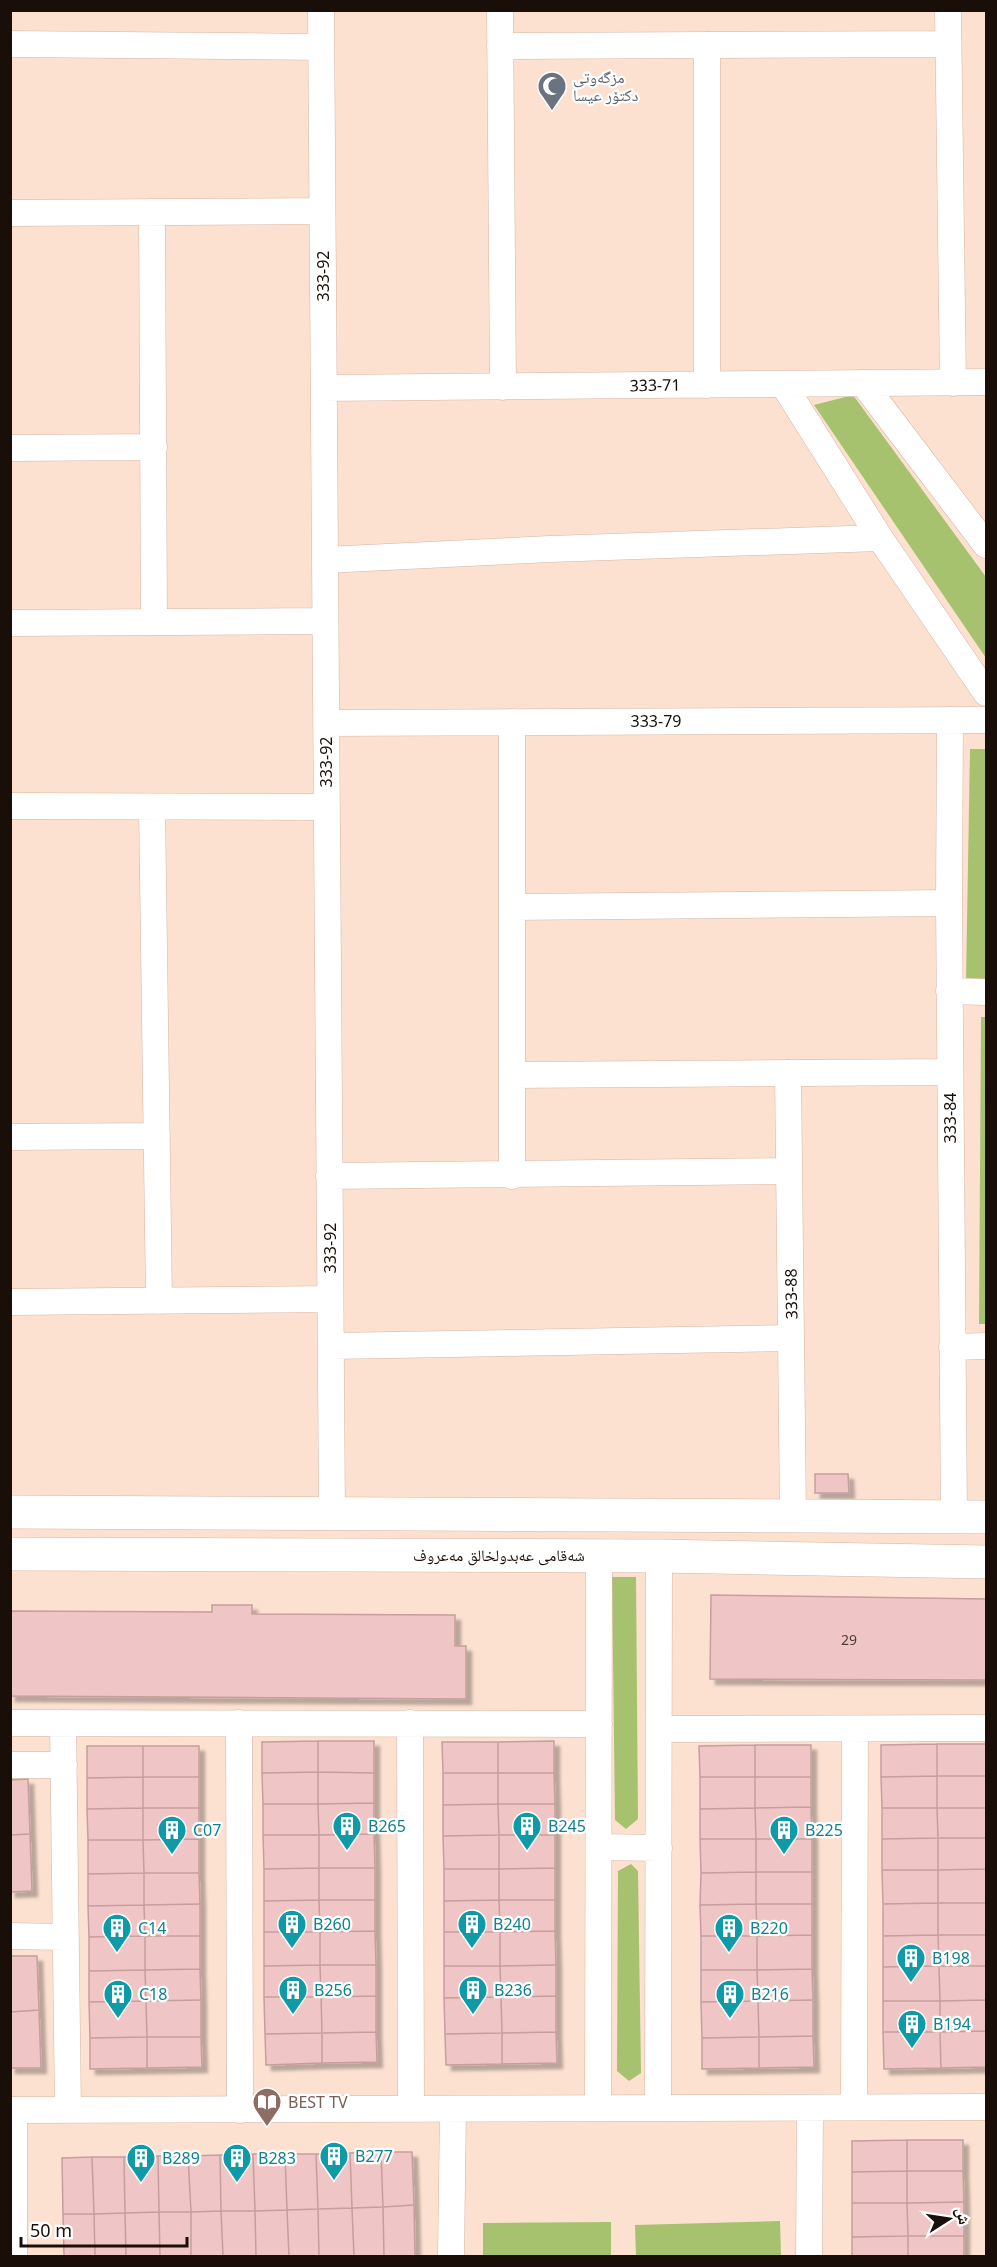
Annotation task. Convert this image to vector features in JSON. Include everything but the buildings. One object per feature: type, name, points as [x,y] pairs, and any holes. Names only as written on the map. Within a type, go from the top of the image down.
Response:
[{"type":"main road","points":[[10,1512],[987,1517]]},
{"type":"main road","points":[[69,1512],[69,1554]]},
{"type":"main road","name":"شەقامی عەبدولخالق مەعروف","points":[[10,1554],[659,1556],[987,1562]]},
{"type":"street","name":"333-92","points":[[321,10],[332,1513]]},
{"type":"street","points":[[500,10],[503,387]]},
{"type":"street","points":[[948,10],[953,382]]},
{"type":"street","points":[[10,44],[321,47]]},
{"type":"street","points":[[500,46],[948,44]]},
{"type":"street","points":[[707,45],[707,385]]},
{"type":"street","points":[[10,213],[322,211]]},
{"type":"street","points":[[152,212],[154,622]]},
{"type":"street","name":"333-71","points":[[324,388],[987,382]]},
{"type":"street","points":[[863,383],[987,545]]},
{"type":"street","points":[[783,384],[880,538],[987,693]]},
{"type":"street","points":[[10,448],[154,447]]},
{"type":"street","points":[[325,560],[550,549],[880,538]]},
{"type":"street","points":[[10,623],[325,621]]},
{"type":"street","name":"333-84","points":[[950,720],[949,991],[954,1517]]},
{"type":"street","name":"333-79","points":[[326,723],[987,720]]},
{"type":"street","points":[[512,722],[512,1176]]},
{"type":"street","points":[[10,806],[327,807]]},
{"type":"street","points":[[152,807],[159,1300]]},
{"type":"street","points":[[512,907],[949,903]]},
{"type":"street","points":[[949,991],[987,992]]},
{"type":"street","points":[[512,1075],[950,1072]]},
{"type":"street","name":"333-88","points":[[788,1073],[793,1516]]},
{"type":"street","points":[[10,1137],[157,1136]]},
{"type":"street","points":[[330,1176],[512,1176],[789,1171]]},
{"type":"street","points":[[10,1302],[330,1299]]},
{"type":"street","points":[[331,1346],[791,1338]]},
{"type":"street","points":[[952,1347],[987,1346]]},
{"type":"street","points":[[598,2108],[599,1556]]},
{"type":"street","points":[[658,2108],[659,1556]]},
{"type":"street","points":[[10,1723],[599,1724]]},
{"type":"street","points":[[63,1723],[68,2110]]},
{"type":"street","points":[[239,1723],[240,2110]]},
{"type":"street","points":[[410,1723],[411,2109]]},
{"type":"street","points":[[659,1729],[987,1728]]},
{"type":"street","points":[[854,2108],[855,1729]]},
{"type":"street","points":[[10,1765],[64,1765]]},
{"type":"street","points":[[599,1847],[659,1848]]},
{"type":"street","points":[[10,1936],[66,1937]]},
{"type":"street","points":[[14,2256],[12,2110],[987,2107]]},
{"type":"street","points":[[809,2256],[810,2108]]},
{"type":"street","points":[[452,2256],[453,2109]]},
{"type":"green space","points":[[853,395],[986,577],[986,658],[814,405]]},
{"type":"green space","points":[[970,749],[986,749],[986,982],[966,981]]},
{"type":"green space","points":[[981,1017],[986,1017],[986,1324],[979,1324]]},
{"type":"green space","points":[[612,1577],[636,1577],[638,1819],[626,1829],[615,1820]]},
{"type":"green space","points":[[631,1864],[638,1871],[641,2073],[629,2081],[617,2071],[618,1871]]},
{"type":"green space","points":[[780,2221],[781,2256],[636,2256],[635,2225]]},
{"type":"green space","points":[[611,2222],[611,2256],[483,2256],[483,2223]]},
{"type":"place","name":"مزگەوتی دکتۆر عیسا","points":[[552,112]]},
{"type":"place","name":"B265","points":[[347,1852]]},
{"type":"place","name":"B245","points":[[527,1852]]},
{"type":"place","name":"C07","points":[[172,1856]]},
{"type":"place","name":"B225","points":[[784,1856]]},
{"type":"place","name":"B260","points":[[292,1950]]},
{"type":"place","name":"B240","points":[[472,1950]]},
{"type":"place","name":"C14","points":[[117,1954]]},
{"type":"place","name":"B220","points":[[729,1954]]},
{"type":"place","name":"B198","points":[[911,1984]]},
{"type":"place","name":"B256","points":[[293,2016]]},
{"type":"place","name":"B236","points":[[473,2016]]},
{"type":"place","name":"C18","points":[[118,2020]]},
{"type":"place","name":"B216","points":[[730,2020]]},
{"type":"place","name":"B194","points":[[912,2050]]},
{"type":"place","name":"BEST TV","points":[[267,2128]]},
{"type":"place","name":"B277","points":[[334,2182]]},
{"type":"place","name":"B289","points":[[141,2184]]},
{"type":"place","name":"B283","points":[[237,2184]]}]
